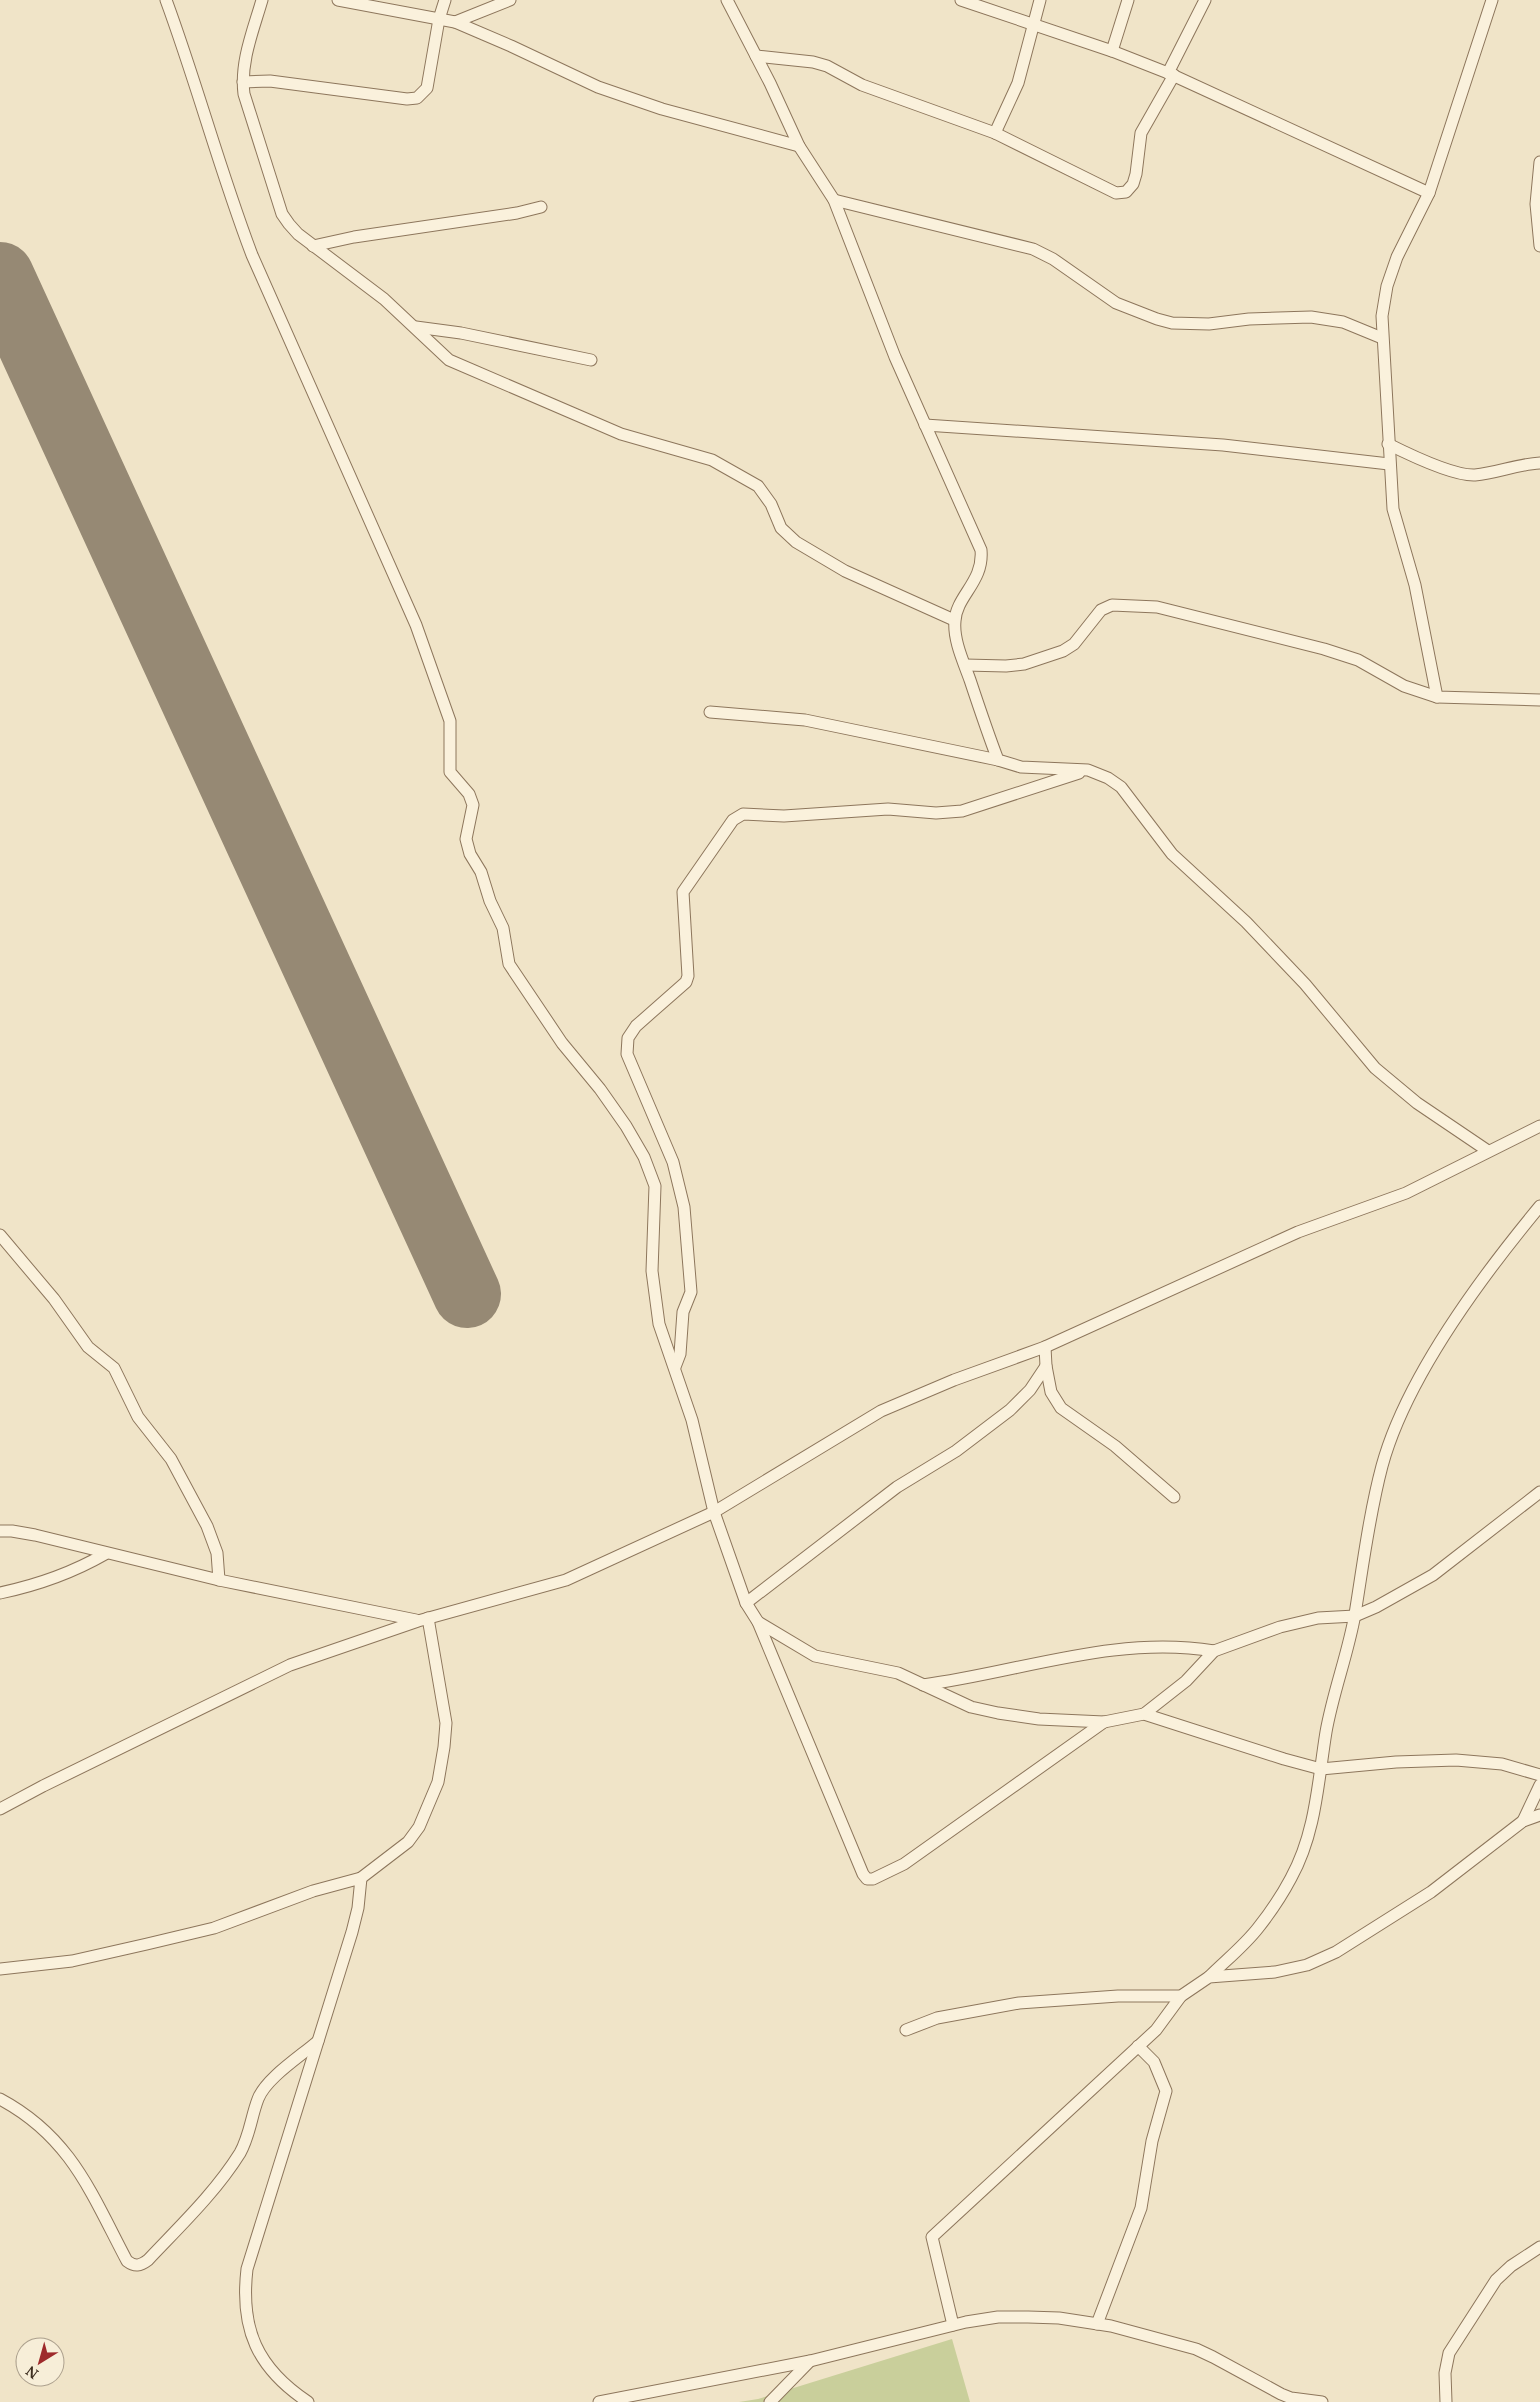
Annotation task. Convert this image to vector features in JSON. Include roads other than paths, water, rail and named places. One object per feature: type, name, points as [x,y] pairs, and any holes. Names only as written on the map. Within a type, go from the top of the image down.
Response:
[{"type":"street","points":[[166,0],[186,55],[234,207],[252,255],[416,625],[432,669],[450,721],[450,772],[469,794],[473,805],[467,833],[468,847],[503,928],[509,964],[562,1043],[600,1089],[626,1126],[644,1157],[655,1186],[652,1271],[659,1324],[675,1367],[694,1429],[714,1512],[746,1603],[758,1622],[863,1874],[868,1879],[877,1878],[904,1864],[1104,1722]]},
{"type":"street","points":[[262,0],[245,58],[244,94],[282,214],[298,234],[361,281],[416,327],[449,360],[460,367],[621,434],[712,460],[758,486],[771,504],[781,528],[796,542],[845,571],[954,620]]},
{"type":"street","points":[[338,0],[455,22],[598,87],[662,108],[798,146]]},
{"type":"street","points":[[243,82],[270,81],[407,99],[417,98],[427,88],[439,19],[445,0]]},
{"type":"street","points":[[455,22],[510,0]]},
{"type":"street","points":[[727,0],[756,56],[798,146],[834,200],[895,357],[981,550],[980,567],[976,580],[954,620],[956,638],[998,760]]},
{"type":"street","points":[[961,0],[1034,23],[1171,74],[1429,193]]},
{"type":"street","points":[[995,133],[1018,83],[1040,0]]},
{"type":"street","points":[[1112,51],[1128,0]]},
{"type":"street","points":[[756,56],[813,62],[827,66],[862,85],[995,133],[1121,194],[1126,192],[1133,184],[1141,133],[1205,0]]},
{"type":"street","points":[[1437,697],[1414,585],[1393,509],[1382,316],[1387,286],[1397,257],[1429,193],[1492,0]]},
{"type":"street","points":[[1540,162],[1538,205],[1540,246]]},
{"type":"street","points":[[834,200],[1033,249],[1053,259],[1116,303],[1172,323],[1209,324],[1250,319],[1311,317],[1343,322],[1382,338]]},
{"type":"street","points":[[313,246],[354,237],[517,213],[541,207]]},
{"type":"street","points":[[416,327],[461,333],[592,360]]},
{"type":"street","points":[[925,425],[1223,445],[1389,464]]},
{"type":"street","points":[[1388,444],[1460,474],[1475,475],[1540,462]]},
{"type":"street","points":[[965,665],[1006,666],[1024,664],[1063,651],[1074,644],[1101,610],[1112,606],[1157,607],[1324,649],[1358,660],[1404,686],[1437,697],[1540,700]]},
{"type":"street","points":[[710,712],[805,720],[998,760],[1021,767],[1088,770],[1108,778],[1121,787],[1172,854],[1252,929],[1305,984],[1375,1068],[1417,1103],[1488,1151]]},
{"type":"street","points":[[675,1367],[680,1354],[683,1312],[691,1292],[684,1207],[673,1162],[626,1054],[628,1038],[636,1026],[682,987],[688,976],[683,907],[686,886],[733,820],[743,814],[784,816],[888,809],[936,813],[962,811],[1088,770]]},
{"type":"street","points":[[0,1809],[290,1665],[423,1619],[566,1580],[714,1512],[881,1411],[954,1380],[1045,1347],[1298,1232],[1406,1193],[1540,1126]]},
{"type":"street","points":[[953,2325],[932,2237],[1156,2030],[1181,1996],[1209,1977],[1258,1929],[1291,1877],[1303,1851],[1313,1818],[1326,1731],[1355,1616],[1359,1581],[1379,1483],[1396,1427],[1418,1382],[1451,1326],[1512,1240],[1540,1206]]},
{"type":"street","points":[[0,1235],[54,1299],[88,1347],[114,1368],[138,1417],[171,1459],[207,1526],[217,1553],[218,1580]]},
{"type":"street","points":[[1045,1347],[1046,1366],[1051,1392],[1061,1408],[1116,1446],[1174,1497]]},
{"type":"street","points":[[746,1603],[897,1487],[956,1451],[1010,1410],[1030,1390],[1046,1366]]},
{"type":"street","points":[[758,1622],[815,1656],[898,1673],[971,1707],[1039,1719],[1104,1722],[1144,1714],[1186,1681],[1214,1651],[1280,1627],[1318,1618],[1355,1616],[1376,1607],[1433,1575],[1540,1492]]},
{"type":"street","points":[[0,1532],[12,1531],[36,1535],[105,1554],[218,1580],[423,1619]]},
{"type":"street","points":[[0,1593],[30,1587],[76,1570],[105,1554]]},
{"type":"street","points":[[0,1969],[72,1961],[214,1928],[314,1891],[361,1878],[408,1842],[419,1827],[438,1782],[446,1723],[423,1619]]},
{"type":"street","points":[[923,1685],[970,1679],[1083,1654],[1144,1646],[1187,1647],[1214,1651]]},
{"type":"street","points":[[1144,1714],[1321,1769],[1396,1762],[1456,1760],[1502,1764],[1540,1775]]},
{"type":"street","points":[[1523,1821],[1540,1785]]},
{"type":"street","points":[[1209,1977],[1274,1972],[1307,1965],[1336,1952],[1431,1892],[1523,1821],[1540,1815]]},
{"type":"street","points":[[308,2402],[277,2378],[261,2357],[248,2323],[244,2296],[247,2269],[352,1932],[358,1908],[361,1878]]},
{"type":"street","points":[[906,2030],[937,2018],[1020,2003],[1118,1996],[1181,1996]]},
{"type":"street","points":[[0,2099],[35,2120],[59,2143],[94,2199],[127,2261],[136,2266],[148,2260],[219,2183],[240,2152],[250,2131],[258,2097],[274,2077],[319,2040]]},
{"type":"street","points":[[1097,2324],[1141,2208],[1152,2141],[1166,2091],[1154,2062],[1138,2046]]},
{"type":"street","points":[[1446,2402],[1445,2373],[1449,2353],[1496,2280],[1511,2266],[1540,2247]]},
{"type":"street","points":[[599,2402],[810,2361],[953,2325],[998,2317],[1028,2317],[1059,2318],[1097,2324],[1206,2352],[1281,2394],[1291,2398],[1322,2402]]},
{"type":"street","points":[[770,2402],[810,2361]]}]
